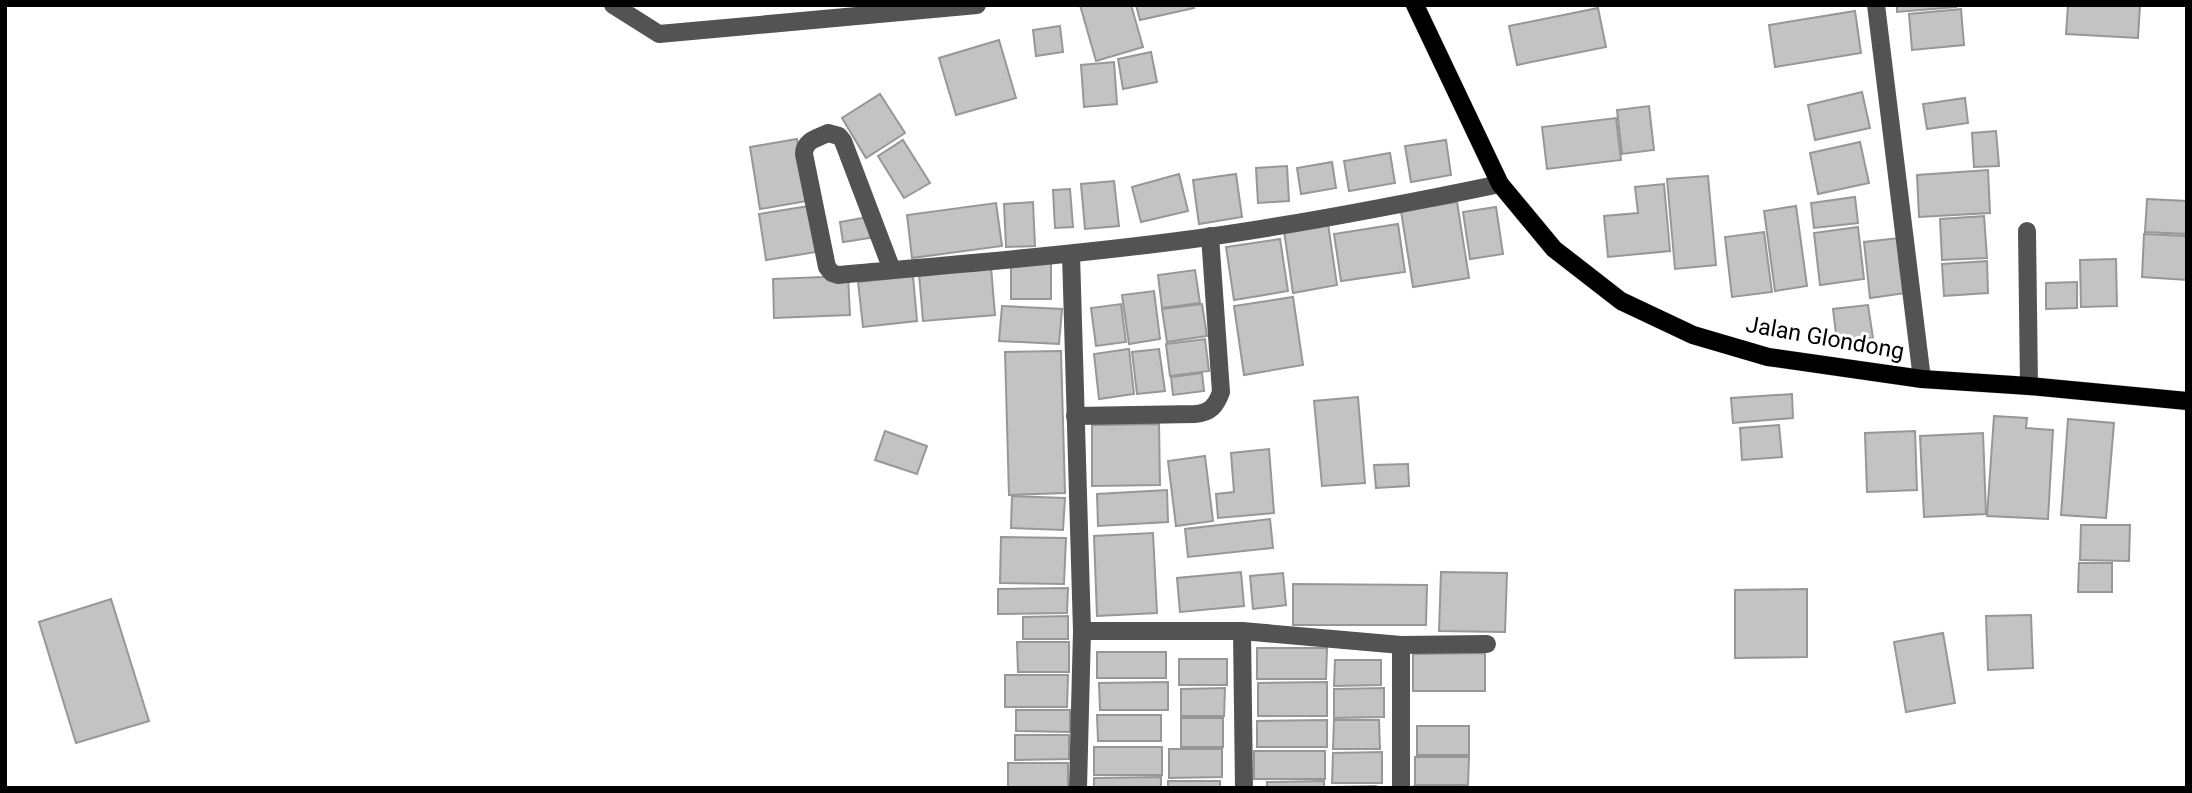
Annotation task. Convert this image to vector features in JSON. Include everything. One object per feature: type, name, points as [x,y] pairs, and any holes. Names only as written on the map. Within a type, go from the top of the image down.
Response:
[{"type":"main road","name":"Jalan Glondong","points":[[1415,5],[1500,184],[1554,249],[1621,302],[1693,335],[1769,357],[1922,379],[2187,401]]},
{"type":"street","points":[[613,5],[659,34],[977,5]]},
{"type":"street","points":[[1877,5],[1922,379]]},
{"type":"street","points":[[892,270],[843,141],[839,136],[828,133],[809,142],[804,148],[804,154],[829,270],[838,275],[1071,254],[1210,236],[1500,184]]},
{"type":"street","points":[[2027,231],[2029,386]]},
{"type":"street","points":[[1074,416],[1195,414],[1209,411],[1217,402],[1221,392],[1210,236]]},
{"type":"street","points":[[1071,254],[1082,631],[1078,788]]},
{"type":"street","points":[[1082,631],[1242,631],[1401,645],[1487,644]]},
{"type":"street","points":[[1242,631],[1244,788]]},
{"type":"street","points":[[1401,645],[1401,788]]},
{"type":"building","points":[[1080,5],[1131,5],[1143,47],[1096,61]]},
{"type":"building","points":[[1136,5],[1193,5],[1194,8],[1140,20]]},
{"type":"building","points":[[1897,5],[1956,5],[1956,7],[1897,12]]},
{"type":"building","points":[[2068,5],[2140,5],[2138,38],[2066,34]]},
{"type":"building","points":[[1598,8],[1606,47],[1517,65],[1509,26]]},
{"type":"building","points":[[1961,9],[1964,45],[1912,50],[1909,14]]},
{"type":"building","points":[[1855,11],[1861,53],[1775,67],[1769,25]]},
{"type":"building","points":[[1060,26],[1063,52],[1036,56],[1033,30]]},
{"type":"building","points":[[999,40],[1016,98],[956,115],[939,58]]},
{"type":"building","points":[[1151,52],[1157,82],[1123,89],[1118,59]]},
{"type":"building","points":[[1114,62],[1117,104],[1084,107],[1081,65]]},
{"type":"building","points":[[1862,92],[1870,128],[1815,140],[1808,105]]},
{"type":"building","points":[[880,94],[905,133],[866,158],[842,118]]},
{"type":"building","points":[[1965,98],[1968,123],[1927,129],[1923,104]]},
{"type":"building","points":[[1649,106],[1654,150],[1622,154],[1617,110]]},
{"type":"building","points":[[1616,118],[1621,160],[1547,169],[1542,127]]},
{"type":"building","points":[[1996,131],[1999,166],[1974,167],[1972,133]]},
{"type":"building","points":[[797,139],[807,201],[760,209],[750,147]]},
{"type":"building","points":[[903,140],[930,183],[904,198],[878,156]]},
{"type":"building","points":[[1446,140],[1451,175],[1411,182],[1405,146]]},
{"type":"building","points":[[1860,142],[1869,183],[1818,194],[1810,153]]},
{"type":"building","points":[[1390,153],[1395,183],[1349,191],[1344,161]]},
{"type":"building","points":[[1332,162],[1336,188],[1301,194],[1297,168]]},
{"type":"building","points":[[1287,166],[1289,201],[1258,203],[1256,168]]},
{"type":"building","points":[[1988,170],[1990,213],[1919,217],[1917,175]]},
{"type":"building","points":[[1179,174],[1188,211],[1141,222],[1132,187]]},
{"type":"building","points":[[1236,174],[1242,217],[1199,224],[1193,180]]},
{"type":"building","points":[[1708,176],[1716,265],[1675,269],[1667,179]]},
{"type":"building","points":[[1114,181],[1119,226],[1085,229],[1081,184]]},
{"type":"building","points":[[1664,184],[1670,251],[1608,257],[1604,216],[1638,213],[1635,187]]},
{"type":"building","points":[[1070,189],[1073,227],[1055,228],[1053,190]]},
{"type":"building","points":[[1855,197],[1858,223],[1814,228],[1811,203]]},
{"type":"building","points":[[2147,199],[2187,201],[2187,234],[2145,232]]},
{"type":"building","points":[[1033,202],[1035,246],[1006,247],[1004,204]]},
{"type":"building","points":[[1457,202],[1469,278],[1413,287],[1401,211]]},
{"type":"building","points":[[996,203],[1002,246],[912,258],[907,215]]},
{"type":"building","points":[[809,206],[816,252],[766,260],[759,214]]},
{"type":"building","points":[[1796,206],[1807,286],[1775,291],[1764,211]]},
{"type":"building","points":[[1496,207],[1503,254],[1470,259],[1463,212]]},
{"type":"building","points":[[1984,216],[1987,258],[1942,260],[1940,219]]},
{"type":"building","points":[[868,217],[870,238],[843,242],[840,222]]},
{"type":"building","points":[[1328,224],[1337,285],[1293,293],[1284,231]]},
{"type":"building","points":[[1398,224],[1405,272],[1341,281],[1334,234]]},
{"type":"building","points":[[1858,227],[1864,279],[1820,285],[1814,233]]},
{"type":"building","points":[[1764,232],[1772,292],[1732,297],[1725,237]]},
{"type":"building","points":[[2144,234],[2187,236],[2187,280],[2142,277]]},
{"type":"building","points":[[1899,238],[1906,293],[1870,298],[1864,242]]},
{"type":"building","points":[[1280,239],[1288,291],[1234,300],[1226,247]]},
{"type":"building","points":[[2116,259],[2117,306],[2081,307],[2080,260]]},
{"type":"building","points":[[1011,260],[1051,261],[1051,299],[1011,299]]},
{"type":"building","points":[[1987,261],[1988,293],[1944,296],[1942,264]]},
{"type":"building","points":[[991,267],[995,315],[923,321],[919,273]]},
{"type":"building","points":[[1195,270],[1200,303],[1162,308],[1158,275]]},
{"type":"building","points":[[848,276],[850,315],[774,318],[773,279]]},
{"type":"building","points":[[913,276],[917,321],[863,327],[858,282]]},
{"type":"building","points":[[2077,282],[2077,308],[2046,309],[2046,283]]},
{"type":"building","points":[[1154,291],[1160,339],[1129,344],[1122,295]]},
{"type":"building","points":[[1293,297],[1303,365],[1244,375],[1234,306]]},
{"type":"building","points":[[1121,304],[1126,342],[1096,346],[1091,308]]},
{"type":"building","points":[[1202,304],[1207,336],[1167,342],[1162,309]]},
{"type":"building","points":[[1868,305],[1873,338],[1837,342],[1833,309]]},
{"type":"building","points":[[1002,306],[1062,309],[1059,344],[999,341]]},
{"type":"building","points":[[1205,339],[1209,371],[1170,376],[1166,344]]},
{"type":"building","points":[[1129,349],[1134,394],[1099,399],[1094,354]]},
{"type":"building","points":[[1159,349],[1165,391],[1137,394],[1132,352]]},
{"type":"building","points":[[1061,351],[1065,493],[1009,495],[1005,352]]},
{"type":"building","points":[[1202,373],[1204,391],[1173,395],[1171,377]]},
{"type":"building","points":[[1792,394],[1793,418],[1733,423],[1731,398]]},
{"type":"building","points":[[1358,397],[1365,483],[1322,486],[1314,401]]},
{"type":"building","points":[[1994,416],[2027,418],[2026,428],[2053,430],[2048,519],[1987,516]]},
{"type":"building","points":[[2068,419],[2114,423],[2106,518],[2061,515]]},
{"type":"building","points":[[1159,424],[1160,485],[1092,486],[1092,425]]},
{"type":"building","points":[[1779,425],[1782,457],[1742,460],[1740,428]]},
{"type":"building","points":[[885,431],[927,446],[917,474],[875,460]]},
{"type":"building","points":[[1915,431],[1917,490],[1867,492],[1865,433]]},
{"type":"building","points":[[1983,433],[1986,514],[1924,517],[1920,436]]},
{"type":"building","points":[[1269,449],[1274,513],[1218,518],[1216,494],[1234,492],[1231,453]]},
{"type":"building","points":[[1205,456],[1213,521],[1176,526],[1168,461]]},
{"type":"building","points":[[1408,464],[1409,486],[1376,488],[1374,465]]},
{"type":"building","points":[[1167,490],[1168,522],[1098,526],[1097,494]]},
{"type":"building","points":[[1012,496],[1065,498],[1063,530],[1011,528]]},
{"type":"building","points":[[1270,519],[1273,548],[1188,557],[1185,529]]},
{"type":"building","points":[[2081,525],[2130,525],[2129,561],[2080,560]]},
{"type":"building","points":[[1153,533],[1157,613],[1097,616],[1094,536]]},
{"type":"building","points":[[1001,537],[1066,538],[1064,584],[1000,583]]},
{"type":"building","points":[[2079,563],[2112,563],[2112,592],[2078,592]]},
{"type":"building","points":[[1241,572],[1244,606],[1180,612],[1177,578]]},
{"type":"building","points":[[1441,572],[1507,573],[1505,632],[1439,631]]},
{"type":"building","points":[[1283,573],[1286,605],[1253,609],[1250,576]]},
{"type":"building","points":[[1293,584],[1427,585],[1426,625],[1293,625]]},
{"type":"building","points":[[1068,588],[1067,613],[998,614],[998,589]]},
{"type":"building","points":[[1807,589],[1807,657],[1735,658],[1735,590]]},
{"type":"building","points":[[111,599],[149,721],[76,743],[39,622]]},
{"type":"building","points":[[2031,615],[2033,668],[1988,670],[1986,616]]},
{"type":"building","points":[[1068,616],[1068,639],[1023,639],[1023,617]]},
{"type":"building","points":[[1943,633],[1955,703],[1906,712],[1894,642]]},
{"type":"building","points":[[1017,642],[1069,642],[1069,672],[1018,672]]},
{"type":"building","points":[[1257,648],[1327,648],[1326,679],[1257,679]]},
{"type":"building","points":[[1097,652],[1166,652],[1166,678],[1097,678]]},
{"type":"building","points":[[1485,653],[1485,691],[1413,691],[1413,654]]},
{"type":"building","points":[[1179,659],[1227,659],[1227,685],[1179,685]]},
{"type":"building","points":[[1335,660],[1381,660],[1381,685],[1334,686]]},
{"type":"building","points":[[1005,675],[1068,675],[1067,707],[1005,707]]},
{"type":"building","points":[[1168,682],[1168,710],[1100,710],[1099,683]]},
{"type":"building","points":[[1327,682],[1327,716],[1258,716],[1258,683]]},
{"type":"building","points":[[1225,688],[1224,716],[1181,716],[1181,689]]},
{"type":"building","points":[[1384,688],[1384,717],[1334,718],[1334,689]]},
{"type":"building","points":[[1016,710],[1070,710],[1070,732],[1016,731]]},
{"type":"building","points":[[1097,715],[1161,715],[1161,741],[1098,741]]},
{"type":"building","points":[[1181,718],[1223,718],[1223,747],[1181,747]]},
{"type":"building","points":[[1327,720],[1327,747],[1257,747],[1257,721]]},
{"type":"building","points":[[1334,720],[1379,720],[1380,749],[1333,749]]},
{"type":"building","points":[[1417,726],[1469,726],[1469,755],[1417,755]]},
{"type":"building","points":[[1015,735],[1069,735],[1069,759],[1015,760]]},
{"type":"building","points":[[1094,747],[1162,747],[1162,775],[1094,775]]},
{"type":"building","points":[[1169,749],[1222,749],[1222,777],[1169,778]]},
{"type":"building","points":[[1254,751],[1325,751],[1325,779],[1254,779]]},
{"type":"building","points":[[1382,752],[1382,783],[1332,783],[1333,753]]},
{"type":"building","points":[[1415,757],[1469,757],[1468,785],[1415,785]]},
{"type":"building","points":[[1008,763],[1068,763],[1068,788],[1008,788]]},
{"type":"building","points":[[1161,777],[1161,788],[1094,788],[1094,778]]},
{"type":"building","points":[[1168,781],[1220,781],[1220,788],[1168,788]]},
{"type":"building","points":[[1324,781],[1324,788],[1267,788],[1267,782]]},
{"type":"building","points":[[1332,787],[1376,788],[1332,788]]},
{"type":"building","points":[[1457,787],[1457,788],[1414,788]]}]
